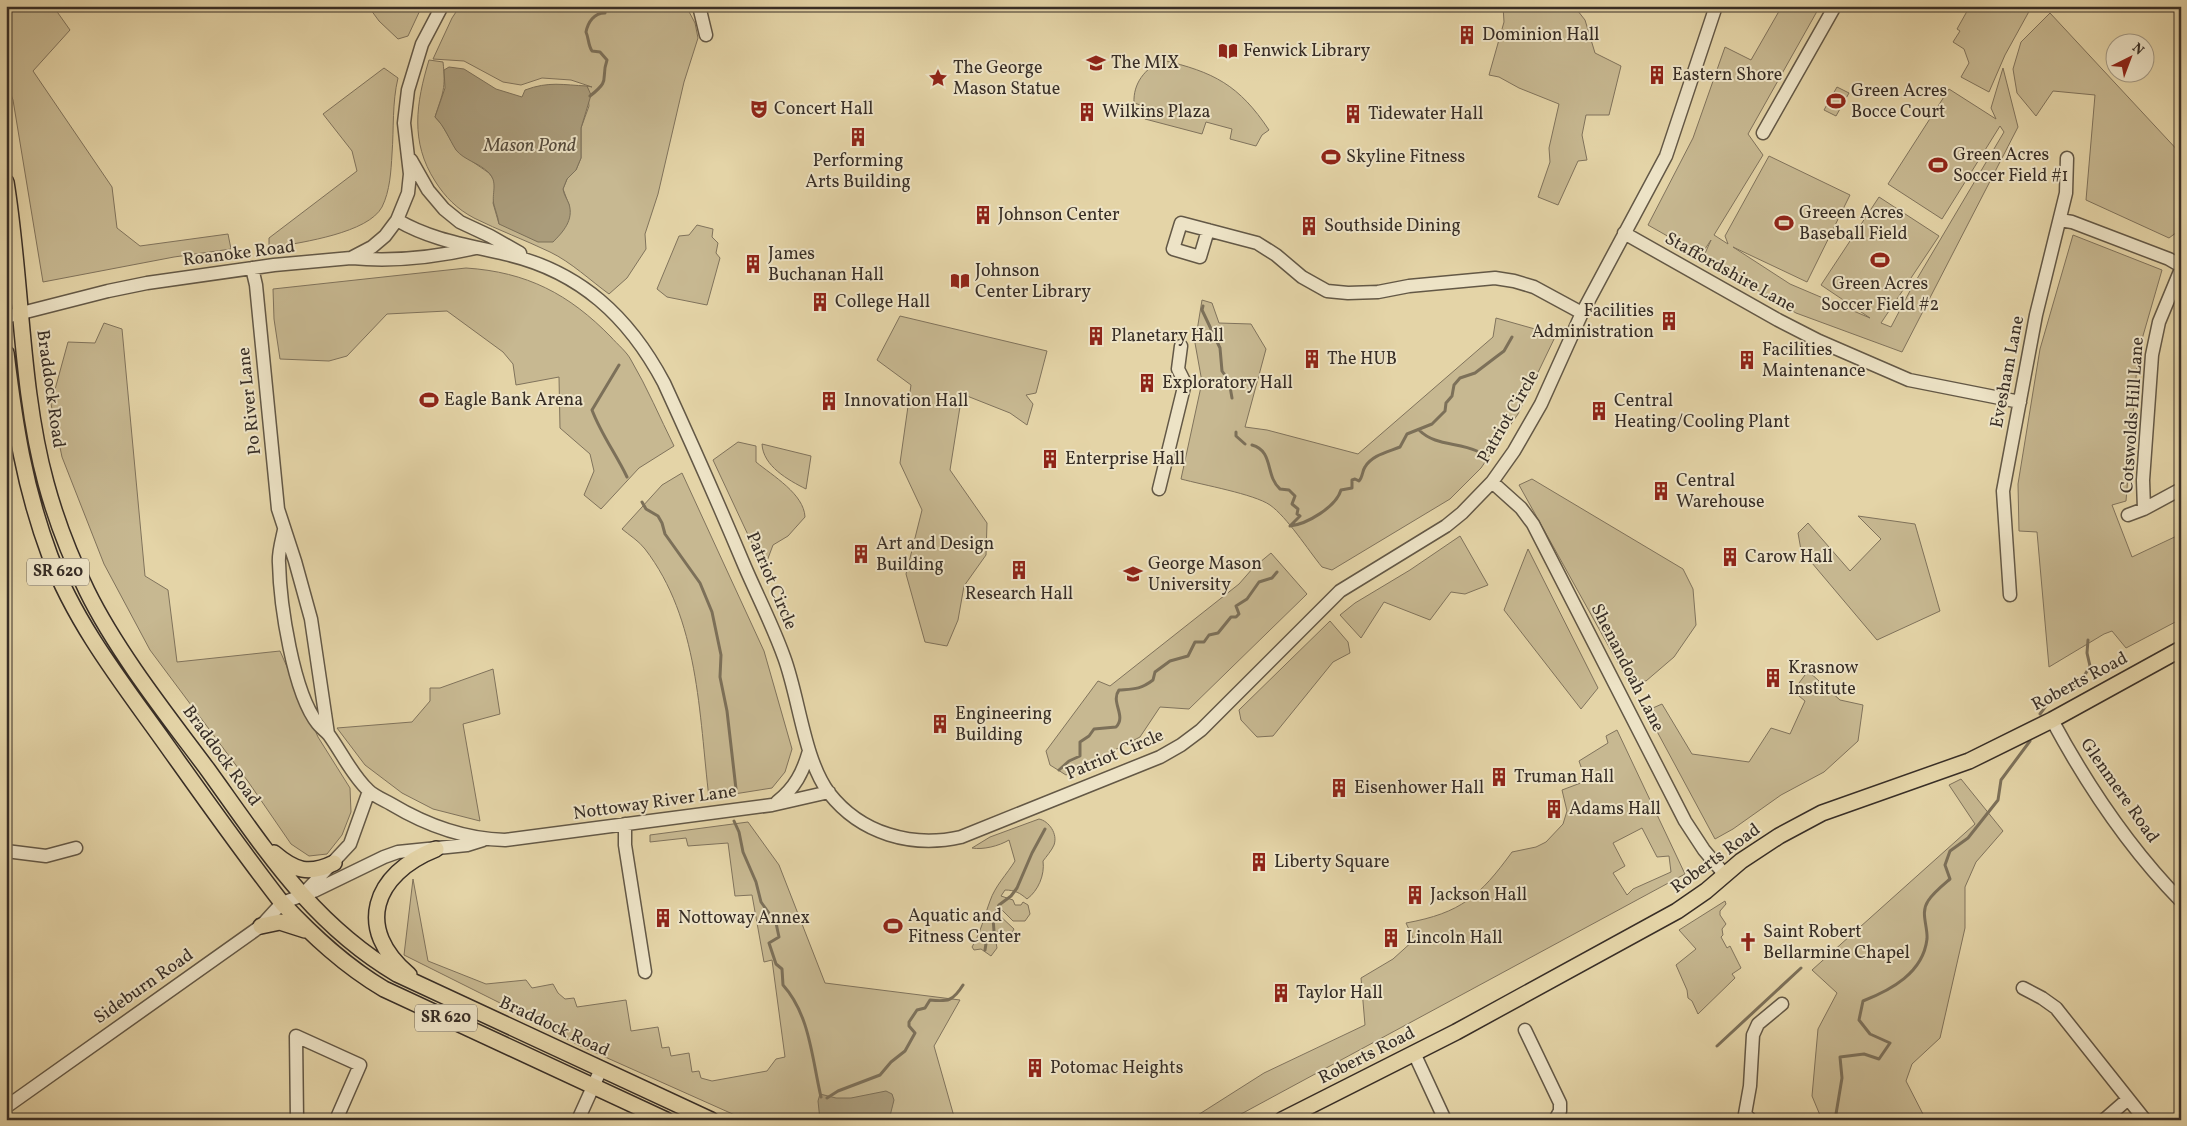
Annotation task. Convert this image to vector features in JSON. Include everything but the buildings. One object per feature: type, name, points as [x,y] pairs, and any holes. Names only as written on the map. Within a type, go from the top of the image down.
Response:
[{"type":"main road","name":"Braddock Road","points":[[6,182],[32,412],[39,451],[57,518],[77,570],[120,646],[257,839],[300,895],[329,924],[366,955],[428,990],[711,1120]]},
{"type":"main road","name":"SR 620","points":[[6,353],[17,437],[27,486],[50,557],[68,595],[109,664],[282,903],[309,932],[362,976],[384,989],[666,1120]]},
{"type":"main road","name":"Roberts Road","points":[[1282,1120],[1456,1032],[1677,911],[1700,896],[1741,862],[1779,836],[1822,813],[1970,761],[2052,720],[2181,649]]},
{"type":"main road","points":[[257,839],[292,867],[312,870],[334,862]]},
{"type":"main road","points":[[428,990],[402,969],[387,952],[379,934],[376,913],[380,894],[391,878],[420,855],[436,849]]},
{"type":"main road","points":[[261,926],[280,922],[309,932]]},
{"type":"street","points":[[442,6],[422,44],[409,84],[404,123],[407,154],[428,190],[444,209],[460,222],[490,236],[537,264]]},
{"type":"street","points":[[699,6],[706,35]]},
{"type":"street","name":"Patriot Circle","points":[[537,264],[580,285],[596,297],[630,328],[649,355],[688,434],[784,657],[809,751],[817,772],[829,792],[844,809],[863,823],[886,834],[913,841],[941,841],[961,838],[1165,754],[1201,730],[1340,591],[1446,526],[1492,482],[1514,451],[1541,404],[1582,313],[1669,149],[1716,6]]},
{"type":"street","points":[[1762,133],[1835,6]]},
{"type":"street","name":"Roanoke Road","points":[[6,317],[137,285],[252,268],[351,258],[361,254],[378,242],[397,220],[409,187],[410,174],[407,154]]},
{"type":"street","name":"Evesham Lane","points":[[2010,595],[2004,491],[2036,315],[2066,193],[2067,158]]},
{"type":"street","points":[[397,220],[420,233],[537,264]]},
{"type":"street","name":"Cotswolds Hill Lane","points":[[2060,220],[2099,232],[2169,259],[2181,267],[2158,322],[2152,355],[2143,480],[2144,509]]},
{"type":"street","points":[[1208,230],[1257,243],[1276,255],[1302,277],[1327,291],[1348,293],[1378,292],[1390,288],[1484,278],[1514,281],[1534,287],[1582,313]]},
{"type":"street","name":"Staffordshire Lane","points":[[1624,233],[1786,324],[1819,341],[1909,380],[2020,402]]},
{"type":"street","points":[[351,258],[372,260],[454,253],[478,248]]},
{"type":"street","name":"Po River Lane","points":[[252,268],[256,285],[278,509],[311,619],[328,734]]},
{"type":"street","points":[[1159,489],[1186,383],[1178,369],[1181,346]]},
{"type":"street","name":"Shenandoah Lane","points":[[1492,482],[1521,508],[1533,524],[1686,821],[1699,844],[1725,875]]},
{"type":"street","name":"Cotswolds Hill Lane","points":[[2128,515],[2144,509],[2181,489]]},
{"type":"street","name":"Po River Lane","points":[[284,530],[279,562],[292,658],[303,694],[317,724],[328,734],[369,791]]},
{"type":"street","name":"Glenmere Road","points":[[2052,720],[2075,762],[2108,811],[2151,868],[2181,901]]},
{"type":"street","points":[[772,805],[786,795],[797,783],[809,751]]},
{"type":"street","points":[[300,895],[350,844],[369,791]]},
{"type":"street","name":"Nottoway River Lane","points":[[369,791],[401,810],[435,826],[486,839]]},
{"type":"street","name":"Nottoway River Lane","points":[[300,895],[314,892],[384,857],[398,852],[467,845],[486,839],[519,838],[772,805],[829,792]]},
{"type":"street","points":[[805,798],[844,809]]},
{"type":"street","points":[[625,824],[625,845],[644,972]]},
{"type":"street","points":[[6,851],[46,856],[76,848]]},
{"type":"street","name":"Sideburn Road","points":[[6,1107],[261,926],[282,903],[300,895]]},
{"type":"street","points":[[2023,988],[2056,1008],[2144,1120]]},
{"type":"street","points":[[1750,1120],[1745,1114],[1750,1086],[1753,1034],[1758,1024],[1782,1004]]},
{"type":"street","points":[[1525,1030],[1560,1103],[1560,1112],[1555,1120]]},
{"type":"street","points":[[297,1120],[296,1036],[360,1065],[336,1120]]},
{"type":"street","points":[[1414,1053],[1445,1120]]},
{"type":"street","points":[[578,1120],[601,1069]]},
{"type":"street","points":[[2104,1120],[2128,1099]]},
{"type":"shaded area","points":[[6,6],[53,6],[70,30],[33,71],[112,187],[117,228],[140,246],[228,234],[231,249],[174,257],[43,282],[13,100],[6,81]]},
{"type":"shaded area","points":[[368,6],[422,6],[408,36],[398,39],[379,21]]},
{"type":"shaded area","points":[[460,6],[686,6],[695,23],[698,38],[684,82],[658,194],[645,234],[646,249],[627,278],[609,294],[558,256],[462,211],[443,192],[427,166],[422,152],[418,122],[421,92],[429,60],[443,62],[443,90],[435,117],[442,125],[457,151],[489,173],[494,180],[496,191],[493,203],[499,224],[569,205],[563,189],[567,179],[576,170],[581,158],[581,128],[589,106],[587,86],[592,87],[571,80],[542,78],[521,85],[503,82],[464,61],[433,59],[452,18]]},
{"type":"shaded area","points":[[1503,6],[1574,6],[1585,20],[1595,53],[1621,66],[1609,115],[1586,115],[1582,135],[1587,160],[1578,161],[1558,205],[1538,197],[1550,162],[1549,148],[1559,104],[1519,88],[1499,77],[1489,75],[1504,22]]},
{"type":"shaded area","points":[[1782,6],[1820,6],[1748,134],[1763,155],[1714,235],[1728,244],[1725,236],[1769,156],[1850,195],[1807,282],[1733,247],[1790,284],[1870,318],[1821,285],[1879,197],[1939,236],[1881,323],[1891,327],[1911,289],[2004,132],[2000,126],[1942,219],[1888,184],[1949,89],[1996,119],[1991,108],[2003,68],[2018,127],[1902,352],[1796,313],[1703,258],[1711,240],[1701,255],[1648,225],[1693,138],[1725,47],[1751,60]]},
{"type":"shaded area","points":[[1970,6],[2032,6],[2005,55],[1989,92],[1961,77],[1969,63],[1964,49],[1953,42],[1960,31],[1957,29]]},
{"type":"shaded area","points":[[2050,13],[2104,71],[2104,82],[2114,82],[2181,154],[2181,229],[2169,238],[2086,200],[2095,95],[2053,91],[2036,116],[2017,93],[2013,69],[2021,42]]},
{"type":"shaded area","points":[[1162,60],[1196,70],[1224,83],[1247,102],[1269,130],[1262,135],[1256,146],[1230,139],[1232,129],[1206,122],[1202,134],[1145,119],[1147,107],[1134,103],[1136,89],[1145,72]]},
{"type":"shaded area","points":[[384,68],[398,78],[394,106],[391,174],[382,207],[375,216],[349,230],[276,247],[269,245],[269,238],[357,171],[352,151],[323,114]]},
{"type":"shaded area","name":"Green Acres Bocce Court","points":[[1837,87],[1849,93],[1836,116],[1824,110]]},
{"type":"shaded area","points":[[697,225],[713,229],[712,237],[718,243],[716,253],[720,258],[707,305],[667,297],[657,289],[679,236],[689,235]]},
{"type":"shaded area","points":[[2073,235],[2162,270],[2138,353],[2126,501],[2112,505],[2132,557],[2181,534],[2181,619],[2126,648],[2112,631],[2049,667],[2037,532],[2019,531],[2018,484],[2040,349]]},
{"type":"shaded area","points":[[466,268],[508,274],[528,280],[563,297],[611,337],[627,354],[637,370],[674,446],[639,468],[601,509],[584,495],[594,471],[590,454],[560,428],[559,377],[516,385],[513,364],[503,352],[447,311],[387,314],[347,356],[329,361],[280,359],[274,319],[273,289]]},
{"type":"shaded area","points":[[1202,300],[1212,303],[1219,323],[1251,324],[1266,349],[1245,427],[1267,430],[1358,454],[1493,337],[1496,318],[1556,335],[1518,414],[1481,468],[1450,499],[1332,570],[1322,567],[1290,525],[1270,505],[1252,497],[1181,479],[1202,382],[1195,343]]},
{"type":"shaded area","points":[[900,316],[1047,351],[1036,393],[1026,395],[1033,404],[1027,425],[1010,413],[962,394],[950,470],[987,523],[986,555],[964,586],[958,620],[947,646],[925,642],[906,574],[922,510],[900,463],[911,385],[877,360]]},
{"type":"shaded area","points":[[104,323],[122,329],[145,576],[168,590],[177,662],[280,651],[318,737],[350,788],[351,812],[342,835],[327,854],[309,856],[291,844],[247,780],[150,650],[104,564],[62,457],[51,404],[68,342],[95,343]]},
{"type":"shaded area","points":[[738,442],[756,446],[756,462],[794,493],[803,509],[805,517],[788,536],[773,545],[764,569],[713,460]]},
{"type":"shaded area","points":[[762,444],[811,456],[806,489],[784,477],[772,466],[763,452]]},
{"type":"shaded area","points":[[682,473],[764,651],[792,749],[785,772],[772,788],[709,798],[699,701],[694,668],[686,636],[663,576],[643,546],[622,529],[662,485]]},
{"type":"shaded area","points":[[1532,479],[1683,569],[1693,589],[1696,625],[1674,657],[1646,681],[1628,681],[1519,485]]},
{"type":"shaded area","points":[[1858,516],[1915,524],[1940,611],[1877,640],[1801,550],[1798,533],[1808,523],[1850,571],[1881,539]]},
{"type":"shaded area","points":[[1460,536],[1488,585],[1465,594],[1451,592],[1430,620],[1384,602],[1361,638],[1340,615],[1355,603],[1410,570]]},
{"type":"shaded area","points":[[1528,549],[1598,688],[1581,709],[1504,610]]},
{"type":"shaded area","points":[[1271,553],[1307,594],[1189,709],[1160,707],[1140,737],[1066,775],[1050,765],[1046,751],[1098,681],[1110,686],[1239,584],[1253,568]]},
{"type":"shaded area","points":[[1330,621],[1348,642],[1350,653],[1333,662],[1273,736],[1257,737],[1241,720],[1239,710]]},
{"type":"shaded area","points":[[493,669],[500,714],[463,724],[480,821],[433,809],[402,793],[365,765],[337,728],[412,722],[430,701],[430,688],[440,688]]},
{"type":"shaded area","points":[[1808,671],[1840,700],[1863,705],[1858,741],[1824,772],[1781,795],[1733,829],[1715,839],[1646,711],[1662,704],[1692,754],[1749,762],[1771,728],[1790,734],[1805,701],[1793,691]]},
{"type":"shaded area","points":[[1617,730],[1685,874],[1230,1120],[1190,1120],[1264,1073],[1365,1025],[1361,978],[1393,959],[1414,940],[1406,923],[1425,919],[1455,908],[1479,891],[1512,852],[1536,847],[1546,842],[1563,824],[1567,811],[1562,790],[1586,781],[1579,761],[1608,743],[1606,736]],"holes":[[[1642,828],[1657,857],[1669,856],[1671,872],[1633,889],[1627,895],[1613,873],[1625,866],[1613,843]]]},
{"type":"shaded area","points":[[1961,779],[2003,831],[1976,862],[1965,887],[1965,928],[1940,1038],[1912,1064],[1906,1081],[1926,1120],[1822,1120],[1812,1096],[1818,1029],[1837,993],[1812,970],[1975,824],[1949,785]]},
{"type":"shaded area","points":[[1039,819],[1049,825],[1055,837],[1052,849],[1043,861],[1043,872],[1040,882],[1027,899],[1017,892],[1009,890],[1005,890],[1001,896],[1013,900],[1015,905],[1021,905],[1023,902],[1028,905],[1030,914],[1025,921],[1013,921],[1002,910],[998,914],[1014,929],[1007,941],[998,931],[995,937],[997,948],[991,956],[981,949],[974,950],[972,947],[992,896],[1015,861],[1009,840],[991,847],[972,848],[990,837]]},
{"type":"shaded area","points":[[748,822],[779,865],[825,983],[960,1000],[934,1046],[955,1120],[746,1120],[576,1044],[532,1019],[404,955],[413,879],[428,961],[486,984],[526,980],[532,988],[553,984],[558,993],[565,999],[574,998],[577,1007],[626,1000],[631,1031],[658,1027],[662,1048],[669,1047],[671,1056],[689,1053],[692,1072],[699,1071],[701,1078],[712,1081],[767,1071],[776,1059],[785,1057],[772,960],[764,962],[752,895],[735,896],[728,843],[688,846],[686,838],[650,842],[650,835]]},
{"type":"shaded area","points":[[1725,901],[1726,904],[1720,911],[1720,915],[1726,924],[1722,929],[1723,935],[1721,937],[1727,948],[1730,946],[1741,968],[1732,974],[1735,978],[1698,1014],[1692,1001],[1688,998],[1687,990],[1676,965],[1696,949],[1679,930]]},
{"type":"water","name":"Mason Pond","points":[[449,67],[464,69],[496,89],[522,97],[525,90],[541,85],[587,86],[591,95],[581,128],[581,158],[576,170],[567,179],[563,189],[569,204],[569,220],[564,230],[553,242],[538,242],[499,224],[493,201],[494,184],[491,176],[456,150],[435,117],[445,88],[444,70]]},
{"type":"water","points":[[886,1091],[892,1094],[894,1100],[889,1120],[820,1120],[818,1101],[820,1094],[836,1098],[851,1098]]},
{"type":"waterway","points":[[590,96],[603,82],[607,60],[600,52],[592,51],[586,32],[592,19],[601,13],[605,13],[606,6]]},
{"type":"waterway","points":[[1203,306],[1202,310],[1220,348],[1222,371],[1229,381],[1232,398]]},
{"type":"waterway","points":[[1290,526],[1297,525],[1320,514],[1333,503],[1341,490],[1352,488],[1352,480],[1359,481],[1368,463],[1381,454],[1400,447],[1407,434],[1432,424],[1445,411],[1446,403],[1452,396],[1454,385],[1460,378],[1475,373],[1504,351],[1512,337]]},
{"type":"waterway","points":[[619,365],[592,410],[627,477]]},
{"type":"waterway","points":[[1419,430],[1432,439],[1477,451]]},
{"type":"waterway","points":[[1236,432],[1236,436],[1245,444]]},
{"type":"waterway","points":[[1252,445],[1259,448],[1267,458],[1275,484],[1280,489],[1289,490],[1295,496],[1292,504],[1298,509],[1297,514],[1300,516],[1291,525]]},
{"type":"waterway","points":[[642,502],[646,509],[658,516],[665,534],[700,583],[712,612],[721,655],[720,677],[727,711],[736,789]]},
{"type":"waterway","points":[[1059,770],[1069,761],[1080,756],[1080,742],[1089,736],[1094,729],[1116,727],[1120,718],[1116,699],[1119,690],[1144,686],[1153,680],[1155,672],[1170,661],[1188,656],[1195,642],[1204,642],[1209,635],[1218,633],[1231,617],[1236,617],[1239,614],[1236,606],[1247,599],[1259,582],[1272,578],[1277,572]]},
{"type":"waterway","points":[[2040,714],[2053,696],[2079,685],[2090,666],[2087,653],[2088,640]]},
{"type":"waterway","points":[[1835,1120],[1842,1078],[1840,1057],[1864,1054],[1879,1059],[1890,1043],[1870,1034],[1859,1020],[1863,1001],[1904,979],[1919,961],[1927,939],[1924,915],[1926,906],[1938,889],[1950,879],[1945,865],[1950,851],[1968,838],[1998,800],[2001,780],[2030,741]]},
{"type":"waterway","points":[[734,821],[739,832],[743,852],[756,882],[761,902],[776,923],[779,937],[769,943],[776,964],[782,969],[783,985],[792,997],[805,1024],[821,1097]]},
{"type":"waterway","points":[[985,950],[987,937],[994,931],[993,918],[999,905],[1011,896],[1017,888],[1045,829]]},
{"type":"waterway","points":[[1717,1046],[1801,968]]},
{"type":"waterway","points":[[827,1098],[838,1091],[880,1075],[891,1062],[905,1051],[915,1033],[909,1026],[909,1022],[917,1010],[925,1008],[930,1000],[941,1001],[953,997],[963,985]]},
{"type":"place","name":"Dominion Hall","points":[[1467,35]]},
{"type":"place","name":"Fenwick Library","points":[[1228,51]]},
{"type":"place","name":"The MIX","points":[[1096,63]]},
{"type":"place","name":"Eastern Shore","points":[[1657,75]]},
{"type":"place","name":"The George Mason Statue","points":[[938,78]]},
{"type":"place","name":"Green Acres Bocce Court","points":[[1836,101]]},
{"type":"place","name":"Concert Hall","points":[[759,109]]},
{"type":"place","name":"Wilkins Plaza","points":[[1087,112]]},
{"type":"place","name":"Tidewater Hall","points":[[1353,114]]},
{"type":"place","name":"Performing Arts Building","points":[[858,137]]},
{"type":"place","name":"Skyline Fitness","points":[[1331,157]]},
{"type":"place","name":"Green Acres Soccer Field #1","points":[[1938,165]]},
{"type":"place","name":"Johnson Center","points":[[983,215]]},
{"type":"place","name":"Greeen Acres Baseball Field","points":[[1784,223]]},
{"type":"place","name":"Southside Dining","points":[[1309,226]]},
{"type":"place","name":"Green Acres Soccer Field #2","points":[[1880,260]]},
{"type":"place","name":"James Buchanan Hall","points":[[753,264]]},
{"type":"place","name":"Johnson Center Library","points":[[960,281]]},
{"type":"place","name":"College Hall","points":[[820,302]]},
{"type":"place","name":"Facilities Administration","points":[[1669,321]]},
{"type":"place","name":"Planetary Hall","points":[[1096,336]]},
{"type":"place","name":"The HUB","points":[[1312,359]]},
{"type":"place","name":"Facilities Maintenance","points":[[1747,360]]},
{"type":"place","name":"Exploratory Hall","points":[[1147,383]]},
{"type":"place","name":"Eagle Bank Arena","points":[[429,400]]},
{"type":"place","name":"Innovation Hall","points":[[829,401]]},
{"type":"place","name":"Central Heating/Cooling Plant","points":[[1599,411]]},
{"type":"place","name":"Enterprise Hall","points":[[1050,459]]},
{"type":"place","name":"Central Warehouse","points":[[1661,491]]},
{"type":"place","name":"Art and Design Building","points":[[861,554]]},
{"type":"place","name":"Carow Hall","points":[[1730,557]]},
{"type":"place","name":"Research Hall","points":[[1019,570]]},
{"type":"place","name":"George Mason University","points":[[1133,574]]},
{"type":"place","name":"Krasnow Institute","points":[[1773,678]]},
{"type":"place","name":"Engineering Building","points":[[940,724]]},
{"type":"place","name":"Truman Hall","points":[[1499,777]]},
{"type":"place","name":"Eisenhower Hall","points":[[1339,788]]},
{"type":"place","name":"Adams Hall","points":[[1554,809]]},
{"type":"place","name":"Liberty Square","points":[[1259,862]]},
{"type":"place","name":"Jackson Hall","points":[[1415,895]]},
{"type":"place","name":"Nottoway Annex","points":[[663,918]]},
{"type":"place","name":"Aquatic and Fitness Center","points":[[893,926]]},
{"type":"place","name":"Lincoln Hall","points":[[1391,938]]},
{"type":"place","name":"Saint Robert Bellarmine Chapel","points":[[1748,942]]},
{"type":"place","name":"Taylor Hall","points":[[1281,993]]},
{"type":"place","name":"Potomac Heights","points":[[1035,1068]]}]
